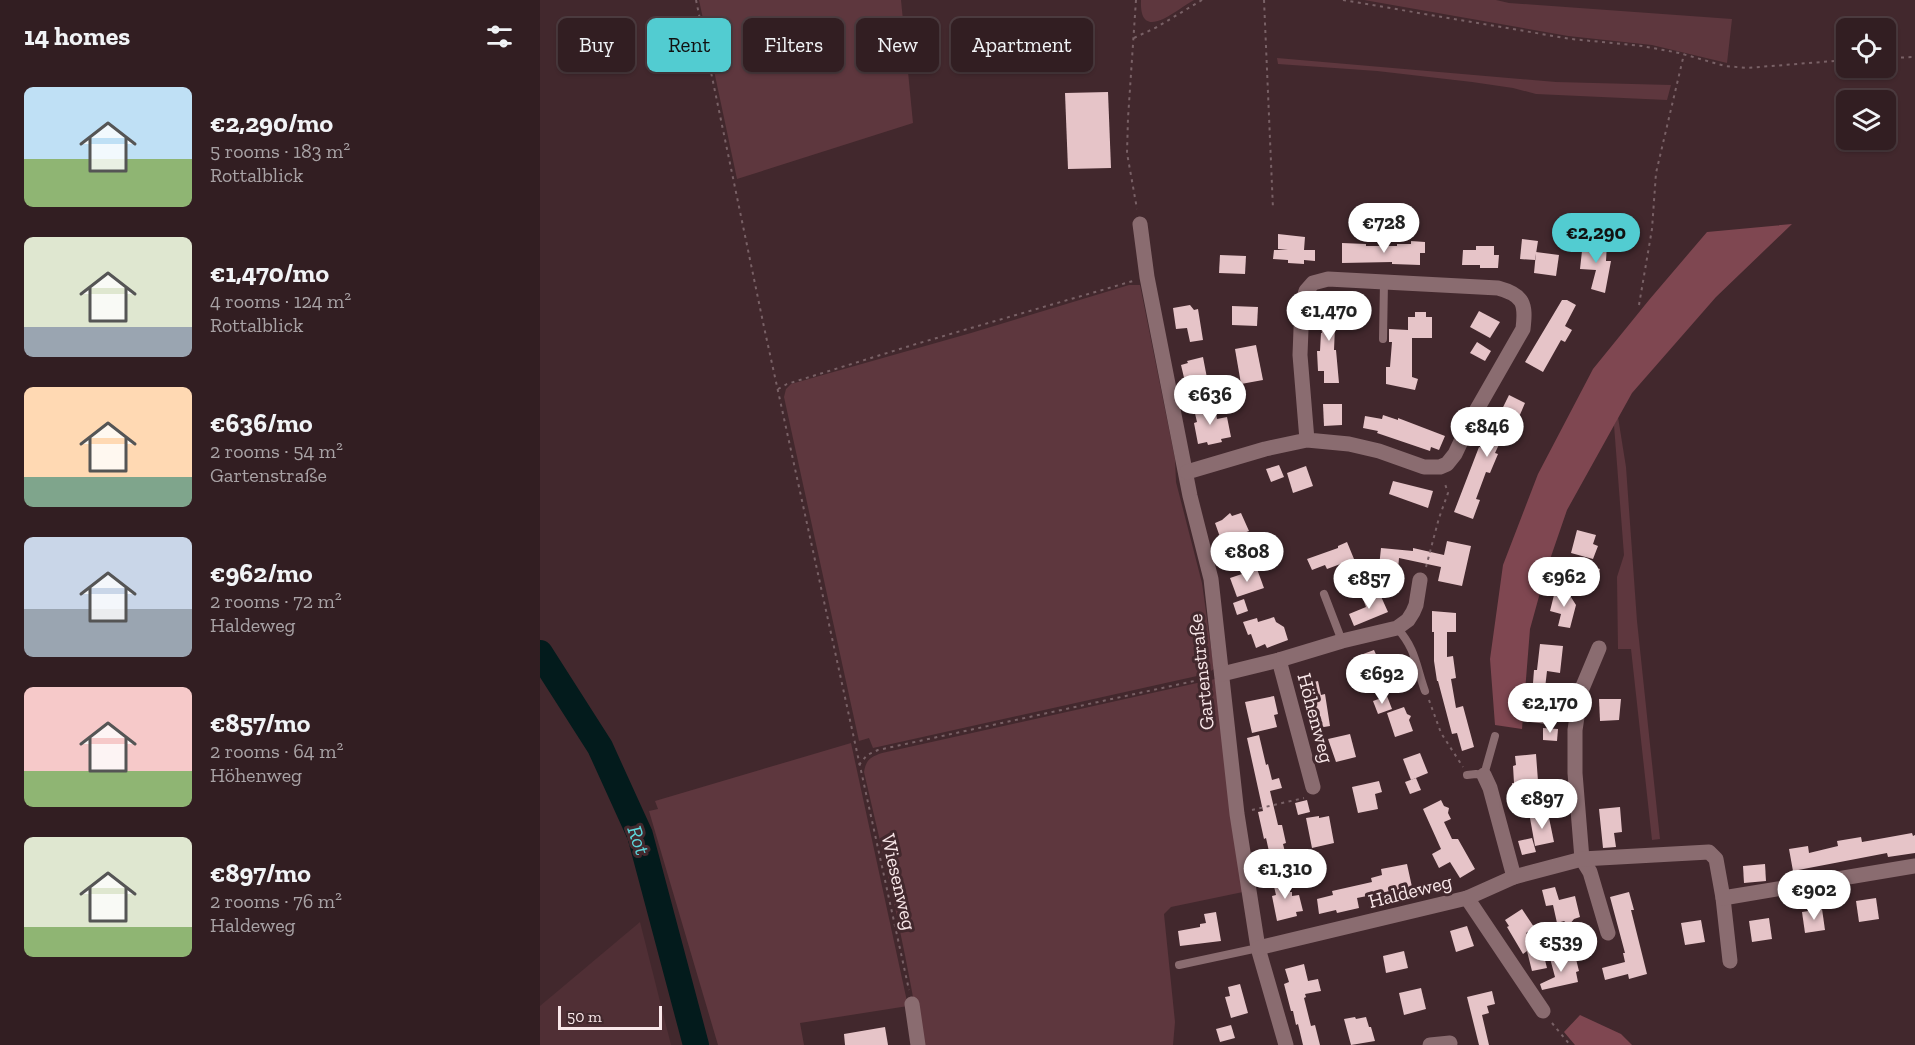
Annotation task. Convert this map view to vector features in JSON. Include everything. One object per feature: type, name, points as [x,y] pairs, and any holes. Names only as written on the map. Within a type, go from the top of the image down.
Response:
[{"type":"street","name":"Gartenstraße","points":[[1140,224],[1147,277],[1190,496],[1211,579],[1237,814],[1258,948],[1286,1045]]},
{"type":"street","points":[[1186,472],[1265,449],[1307,440],[1349,444],[1379,451],[1424,467],[1440,467],[1447,464],[1455,454],[1472,418],[1523,329],[1525,313],[1523,303],[1513,292],[1498,288],[1328,279],[1313,284],[1306,291],[1302,303],[1300,355],[1307,440]]},
{"type":"street","points":[[1397,628],[1413,612],[1420,580]]},
{"type":"street","name":"Höhenweg","points":[[1222,674],[1397,628]]},
{"type":"street","points":[[1599,648],[1581,691],[1575,730],[1575,773],[1582,859],[1590,872],[1608,933]]},
{"type":"street","name":"Höhenweg","points":[[1279,660],[1313,787]]},
{"type":"street","points":[[1484,776],[1490,788],[1514,877]]},
{"type":"street","name":"Haldeweg","points":[[1258,948],[1467,898],[1514,877],[1582,859],[1709,852],[1716,859],[1730,961]]},
{"type":"street","points":[[1723,898],[1915,866]]},
{"type":"street","name":"Haldeweg","points":[[1467,898],[1543,1011]]},
{"type":"street","points":[[912,1004],[918,1045]]},
{"type":"street","points":[[1430,1045],[1450,1043]]},
{"type":"lane","points":[[1383,339],[1384,282]]},
{"type":"lane","points":[[1324,594],[1342,641]]},
{"type":"lane","points":[[1397,628],[1407,640],[1414,654],[1425,691]]},
{"type":"lane","points":[[1467,775],[1484,776],[1496,736]]},
{"type":"lane","points":[[1179,966],[1258,948]]},
{"type":"path","name":"Wiesenweg","points":[[696,0],[722,130],[912,1004]]},
{"type":"path","points":[[1136,0],[1127,153],[1140,224]]},
{"type":"path","points":[[1134,38],[1202,0]]},
{"type":"path","points":[[1264,0],[1273,209]]},
{"type":"path","points":[[1343,0],[1571,39],[1642,46],[1684,54],[1725,66],[1747,68],[1836,61]]},
{"type":"path","points":[[1639,305],[1652,229],[1656,173],[1684,54]]},
{"type":"path","points":[[1896,58],[1915,57]]},
{"type":"path","points":[[778,389],[787,384],[916,344],[1147,277]]},
{"type":"path","points":[[1420,580],[1424,574],[1448,493],[1440,467]]},
{"type":"path","points":[[859,765],[867,755],[878,750],[1222,674]]},
{"type":"path","points":[[1425,691],[1441,733],[1467,775]]},
{"type":"path","points":[[1237,814],[1306,798],[1313,787]]},
{"type":"path","points":[[1543,1011],[1570,1045]]},
{"type":"shaded area","points":[[699,0],[901,0],[903,18],[856,18],[856,72],[908,72],[913,123],[737,179],[714,72],[731,72],[731,18],[703,18]]},
{"type":"shaded area","points":[[1141,0],[1194,0],[1169,16],[1152,22],[1146,20],[1142,13]]},
{"type":"shaded area","points":[[1364,0],[1496,0],[1509,3],[1732,19],[1727,63],[1652,45],[1568,36]]},
{"type":"shaded area","points":[[1277,58],[1556,82],[1671,85],[1667,100],[1536,94],[1472,82],[1377,71],[1278,64]]},
{"type":"shaded area","points":[[1792,224],[1716,297],[1632,393],[1567,510],[1546,571],[1530,629],[1522,729],[1495,725],[1490,659],[1503,565],[1538,474],[1593,369],[1707,232]]},
{"type":"shaded area","points":[[1129,285],[1140,285],[1175,459],[1176,482],[1202,583],[1214,669],[1206,674],[873,748],[869,738],[859,741],[784,397],[786,389],[791,384]]},
{"type":"shaded area","points":[[1618,417],[1626,467],[1637,621],[1660,839],[1652,840],[1631,649],[1618,649],[1617,577],[1624,555],[1614,425]]},
{"type":"shaded area","points":[[1215,679],[1243,892],[1171,907],[1164,914],[1175,1022],[1173,1045],[921,1045],[888,874],[864,772],[867,762],[882,753]]},
{"type":"shaded area","points":[[851,743],[908,1006],[800,1023],[804,1045],[718,1045],[649,811],[658,809],[655,801]]},
{"type":"shaded area","points":[[640,922],[671,1045],[540,1045],[540,1006]]},
{"type":"shaded area","points":[[1580,1015],[1621,1034],[1632,1045],[1575,1045],[1564,1032]]},
{"type":"building","points":[[1108,92],[1111,168],[1068,169],[1065,93]]},
{"type":"building","points":[[1278,234],[1305,237],[1304,250],[1315,250],[1315,261],[1304,260],[1304,264],[1273,259],[1274,250],[1288,250],[1278,249]]},
{"type":"building","points":[[1522,239],[1538,241],[1535,260],[1520,259]]},
{"type":"building","points":[[1411,241],[1425,242],[1425,253],[1420,253],[1420,265],[1392,264],[1392,262],[1342,263],[1342,243],[1397,246],[1397,244],[1411,244]]},
{"type":"building","points":[[1583,242],[1607,244],[1606,261],[1611,261],[1605,293],[1591,289],[1596,270],[1580,269]]},
{"type":"building","points":[[1476,246],[1494,246],[1494,255],[1499,255],[1498,268],[1462,265],[1463,250],[1476,250]]},
{"type":"building","points":[[1536,252],[1559,255],[1556,276],[1534,273]]},
{"type":"building","points":[[1220,255],[1246,256],[1245,274],[1219,273]]},
{"type":"building","points":[[1562,300],[1576,305],[1565,326],[1572,330],[1565,342],[1561,340],[1543,372],[1525,362]]},
{"type":"building","points":[[1321,302],[1340,303],[1339,326],[1335,326],[1334,350],[1336,350],[1339,383],[1324,383],[1324,371],[1318,371],[1317,351],[1320,351],[1322,333]]},
{"type":"building","points":[[1190,305],[1194,310],[1198,309],[1203,340],[1190,342],[1187,328],[1176,329],[1173,308]]},
{"type":"building","points":[[1232,306],[1258,307],[1257,326],[1232,325]]},
{"type":"building","points":[[1479,311],[1500,322],[1490,338],[1470,327]]},
{"type":"building","points":[[1415,312],[1426,312],[1426,317],[1432,317],[1432,338],[1412,338],[1412,377],[1418,379],[1415,390],[1386,384],[1386,367],[1390,367],[1392,342],[1389,342],[1389,329],[1408,330],[1408,317],[1415,317]]},
{"type":"building","points":[[1477,342],[1491,351],[1485,361],[1470,353]]},
{"type":"building","points":[[1256,345],[1263,380],[1241,384],[1235,349]]},
{"type":"building","points":[[1203,357],[1207,378],[1186,386],[1181,365]]},
{"type":"building","points":[[1509,395],[1525,403],[1516,424],[1510,421],[1495,453],[1498,454],[1490,473],[1486,472],[1476,499],[1480,500],[1473,519],[1454,512],[1479,447],[1483,448]]},
{"type":"building","points":[[1207,402],[1209,415],[1216,413],[1217,419],[1227,417],[1231,437],[1208,445],[1207,442],[1198,444],[1194,423],[1197,422],[1193,405]]},
{"type":"building","points":[[1323,404],[1342,404],[1342,425],[1324,426]]},
{"type":"building","points":[[1383,415],[1398,420],[1398,418],[1445,436],[1439,450],[1431,447],[1430,451],[1377,433],[1378,431],[1363,428],[1365,416],[1382,419]]},
{"type":"building","points":[[1279,465],[1284,477],[1271,482],[1266,469]]},
{"type":"building","points":[[1306,466],[1313,486],[1293,493],[1287,473]]},
{"type":"building","points":[[1393,481],[1433,491],[1428,508],[1389,494]]},
{"type":"building","points":[[1230,513],[1232,516],[1241,513],[1249,531],[1244,533],[1238,546],[1225,551],[1215,523]]},
{"type":"building","points":[[1577,530],[1596,535],[1593,544],[1598,546],[1593,559],[1571,553]]},
{"type":"building","points":[[1447,541],[1471,546],[1462,586],[1438,581],[1441,567],[1399,558],[1398,569],[1379,567],[1381,548],[1413,551],[1413,548],[1444,555]]},
{"type":"building","points":[[1347,542],[1354,559],[1327,569],[1325,565],[1312,570],[1307,559],[1338,548]]},
{"type":"building","points":[[1586,565],[1600,569],[1597,580],[1583,576]]},
{"type":"building","points":[[1257,569],[1264,588],[1237,597],[1230,578]]},
{"type":"building","points":[[1555,591],[1569,594],[1576,605],[1570,628],[1558,626],[1561,614],[1550,611]]},
{"type":"building","points":[[1379,592],[1388,612],[1354,626],[1349,614],[1366,607],[1363,599]]},
{"type":"building","points":[[1244,599],[1248,611],[1237,615],[1233,603]]},
{"type":"building","points":[[1432,611],[1456,613],[1456,632],[1447,632],[1447,657],[1453,656],[1456,678],[1451,679],[1456,708],[1463,706],[1474,747],[1462,751],[1457,733],[1452,734],[1437,681]]},
{"type":"building","points":[[1274,617],[1276,622],[1284,627],[1288,640],[1267,648],[1265,644],[1256,648],[1243,622],[1257,618],[1258,622]]},
{"type":"building","points":[[1540,644],[1563,646],[1560,673],[1547,671],[1544,697],[1551,698],[1548,724],[1530,722],[1534,670],[1537,670]]},
{"type":"building","points":[[1374,650],[1379,661],[1374,663],[1378,675],[1364,680],[1355,657]]},
{"type":"building","points":[[1318,681],[1321,695],[1325,694],[1330,726],[1318,728],[1315,714],[1310,715],[1306,699],[1303,700],[1300,685]]},
{"type":"building","points":[[1274,696],[1278,714],[1274,715],[1277,727],[1252,733],[1245,702]]},
{"type":"building","points":[[1387,696],[1392,709],[1378,714],[1373,701]]},
{"type":"building","points":[[1599,699],[1621,699],[1619,720],[1600,721]]},
{"type":"building","points":[[1404,707],[1407,714],[1411,716],[1409,720],[1413,731],[1395,737],[1387,713]]},
{"type":"building","points":[[1543,728],[1558,729],[1557,741],[1543,740]]},
{"type":"building","points":[[1350,734],[1356,757],[1336,762],[1328,739]]},
{"type":"building","points":[[1259,735],[1272,780],[1279,778],[1282,788],[1270,791],[1278,825],[1282,825],[1286,843],[1283,844],[1285,852],[1270,856],[1258,812],[1263,811],[1247,738]]},
{"type":"building","points":[[1420,753],[1428,773],[1411,780],[1403,759]]},
{"type":"building","points":[[1536,754],[1538,781],[1525,782],[1526,795],[1513,796],[1515,756]]},
{"type":"building","points":[[1416,778],[1421,790],[1410,794],[1405,782]]},
{"type":"building","points":[[1379,781],[1382,792],[1375,794],[1378,809],[1358,813],[1352,787]]},
{"type":"building","points":[[1307,800],[1310,812],[1298,815],[1295,803]]},
{"type":"building","points":[[1441,800],[1444,806],[1449,808],[1448,813],[1451,819],[1444,822],[1452,839],[1458,839],[1475,869],[1460,878],[1450,862],[1439,868],[1432,854],[1441,849],[1423,809]]},
{"type":"building","points":[[1620,807],[1622,832],[1614,833],[1616,847],[1603,848],[1599,809]]},
{"type":"building","points":[[1548,813],[1554,842],[1535,846],[1530,818]]},
{"type":"building","points":[[1319,816],[1319,818],[1329,816],[1334,843],[1312,848],[1306,818]]},
{"type":"building","points":[[1912,833],[1913,836],[1915,835],[1915,853],[1888,857],[1887,853],[1793,871],[1789,849],[1808,846],[1809,853],[1838,846],[1837,841],[1861,837],[1862,842]]},
{"type":"building","points":[[1532,838],[1536,852],[1522,855],[1518,841]]},
{"type":"building","points":[[1407,864],[1412,887],[1357,898],[1359,908],[1319,914],[1317,899],[1333,895],[1332,891],[1372,882],[1371,878],[1382,875],[1381,869]]},
{"type":"building","points":[[1765,864],[1766,881],[1744,883],[1743,866]]},
{"type":"building","points":[[1286,876],[1292,896],[1299,895],[1303,911],[1296,912],[1297,916],[1277,921],[1272,896],[1276,895],[1272,878]]},
{"type":"building","points":[[1555,887],[1559,900],[1575,896],[1580,917],[1574,919],[1569,925],[1564,921],[1557,923],[1553,905],[1546,906],[1542,890]]},
{"type":"building","points":[[1629,892],[1634,910],[1631,910],[1647,974],[1629,979],[1628,974],[1605,980],[1602,968],[1625,962],[1623,953],[1625,953],[1610,897]]},
{"type":"building","points":[[1876,898],[1879,919],[1859,922],[1856,901]]},
{"type":"building","points":[[1522,909],[1534,927],[1526,933],[1544,956],[1547,968],[1532,971],[1527,951],[1523,954],[1507,927],[1509,926],[1505,920]]},
{"type":"building","points":[[1822,909],[1825,930],[1805,933],[1802,912]]},
{"type":"building","points":[[1216,912],[1221,941],[1180,946],[1178,931],[1200,927],[1200,924],[1206,923],[1204,914]]},
{"type":"building","points":[[1769,918],[1772,939],[1752,942],[1749,921]]},
{"type":"building","points":[[1701,920],[1705,942],[1685,945],[1681,923]]},
{"type":"building","points":[[1467,926],[1474,946],[1456,952],[1450,931]]},
{"type":"building","points":[[1549,946],[1562,966],[1561,963],[1576,959],[1579,971],[1576,972],[1578,982],[1542,990],[1540,984],[1555,977],[1547,947]]},
{"type":"building","points":[[1404,951],[1408,968],[1386,973],[1383,956]]},
{"type":"building","points":[[1304,964],[1308,981],[1318,979],[1321,991],[1305,994],[1304,998],[1311,1026],[1315,1025],[1320,1045],[1303,1045],[1284,984],[1289,982],[1285,969]]},
{"type":"building","points":[[1240,984],[1248,1013],[1231,1018],[1225,997],[1230,996],[1228,987]]},
{"type":"building","points":[[1421,988],[1426,1009],[1404,1015],[1399,993]]},
{"type":"building","points":[[1492,991],[1495,1004],[1487,1006],[1489,1013],[1482,1015],[1489,1045],[1479,1045],[1467,997]]},
{"type":"building","points":[[1355,1017],[1356,1019],[1366,1017],[1375,1041],[1351,1045],[1344,1019]]},
{"type":"building","points":[[1231,1025],[1235,1038],[1220,1042],[1216,1029]]},
{"type":"building","points":[[885,1027],[888,1045],[845,1045],[844,1034]]},
{"type":"waterway","name":"Rot","points":[[540,653],[600,747],[640,835],[696,1045]]}]
